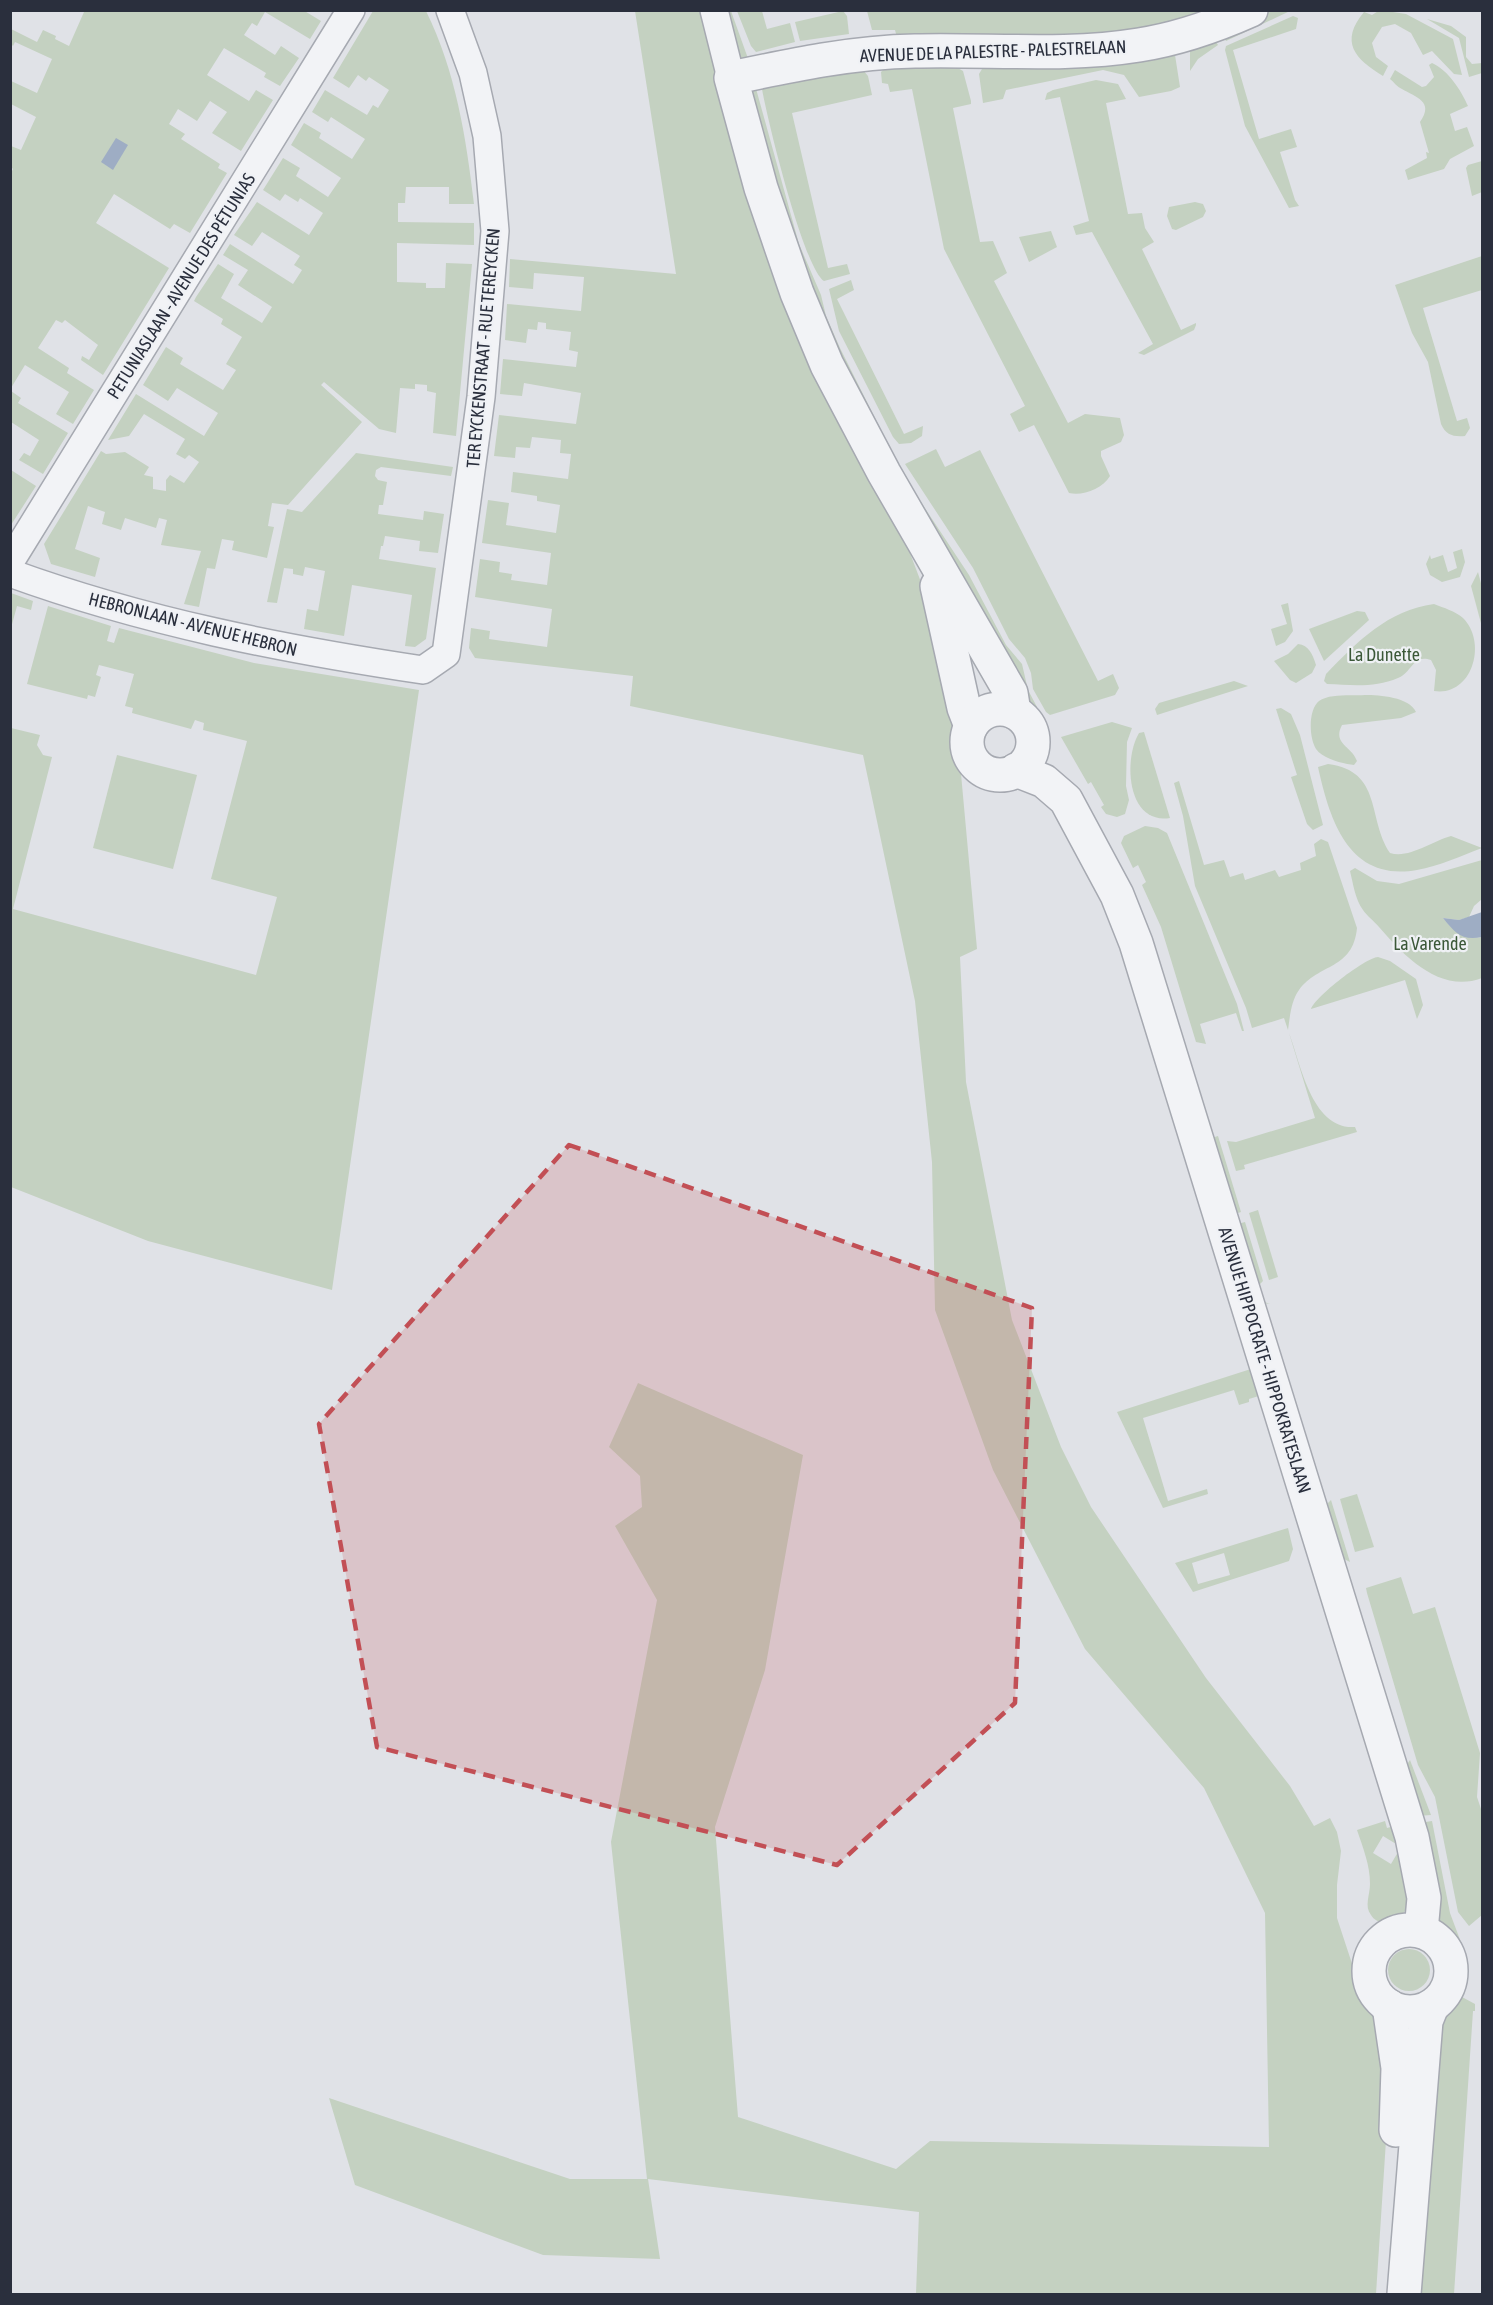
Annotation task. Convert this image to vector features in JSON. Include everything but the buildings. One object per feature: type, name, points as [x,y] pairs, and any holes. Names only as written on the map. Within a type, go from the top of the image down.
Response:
[{"type":"street","name":"PETUNIASLAAN - AVENUE DES PÉTUNIAS","points":[[10,562],[351,10]]},
{"type":"street","name":"TER EYCKENSTRAAT - RUE TEREYCKEN","points":[[446,654],[481,397],[495,231],[487,136],[474,74],[450,10]]},
{"type":"street","name":"AVENUE HIPPOCRATE - HIPPOKRATESLAAN","points":[[714,10],[761,188],[801,303],[827,365],[930,555],[1011,693],[1014,712],[1030,729],[1024,760],[999,775],[977,766],[967,746],[971,726],[964,708],[930,555]]},
{"type":"street","name":"AVENUE DE LA PALESTRE - PALESTRELAAN","points":[[731,78],[811,61],[913,51],[1092,50],[1138,46],[1215,26],[1251,10]]},
{"type":"street","name":"HEBRONLAAN - AVENUE HEBRON","points":[[10,573],[118,608],[227,637],[294,650],[423,670],[446,654]]},
{"type":"street","points":[[971,726],[982,714],[990,711],[1014,712]]},
{"type":"street","name":"AVENUE HIPPOCRATE - HIPPOKRATESLAAN","points":[[1024,760],[1066,800],[1118,895],[1155,999],[1413,1837],[1424,1898],[1421,1931]]},
{"type":"street","points":[[1404,2295],[1426,2021],[1432,2006],[1447,1990],[1451,1968],[1442,1945],[1433,1936],[1421,1931],[1405,1930],[1389,1935],[1372,1955],[1369,1976],[1372,1988],[1389,2006],[1410,2012],[1432,2006]]},
{"type":"street","points":[[1382,2295],[1398,2068],[1389,2006]]},
{"type":"highlighted area","points":[[569,1145],[1032,1308],[1015,1703],[837,1865],[377,1747],[319,1424]]},
{"type":"green space","points":[[303,10],[321,21],[310,39],[265,12],[257,26],[252,23],[244,35],[275,55],[281,46],[299,58],[280,86],[264,77],[266,73],[224,48],[207,75],[249,101],[256,90],[273,100],[241,151],[212,133],[227,112],[210,101],[197,121],[178,109],[169,124],[185,134],[181,139],[220,164],[218,168],[227,173],[190,233],[174,224],[170,229],[114,194],[96,223],[169,268],[103,375],[81,360],[82,356],[89,360],[98,345],[65,320],[62,323],[56,320],[38,348],[69,368],[67,373],[94,390],[73,424],[56,414],[69,392],[25,365],[11,388],[10,175],[13,169],[11,167],[11,146],[21,150],[36,117],[11,104],[11,81],[37,93],[52,59],[15,42],[13,46],[11,29],[37,42],[43,30],[69,46],[84,12],[82,11]]},
{"type":"green space","points":[[1380,10],[1406,14],[1453,39],[1462,75],[1454,74],[1432,51],[1423,55],[1411,33],[1395,24],[1382,27],[1372,43],[1376,57],[1388,66],[1383,76],[1373,70],[1354,49],[1352,32],[1364,12],[1372,15]]},
{"type":"green space","points":[[373,11],[426,11],[445,57],[463,130],[474,204],[449,204],[449,187],[406,187],[405,203],[398,203],[398,222],[474,223],[474,245],[397,243],[397,282],[426,283],[426,288],[445,288],[446,263],[472,264],[456,436],[433,433],[436,393],[427,391],[427,385],[415,384],[415,389],[400,388],[396,433],[379,429],[324,382],[321,385],[362,422],[288,505],[272,503],[268,526],[274,527],[267,558],[232,550],[234,541],[222,539],[215,569],[207,568],[199,607],[184,604],[201,551],[161,545],[167,520],[159,518],[156,528],[125,518],[121,530],[102,524],[105,512],[88,506],[75,549],[100,558],[95,577],[51,564],[44,544],[101,451],[106,454],[125,452],[149,467],[144,475],[153,477],[153,489],[166,491],[166,480],[170,475],[184,483],[199,462],[189,455],[185,459],[176,454],[185,439],[144,414],[129,436],[108,440],[136,394],[204,436],[218,413],[177,388],[168,401],[143,385],[166,347],[183,358],[180,364],[223,390],[236,370],[226,364],[242,337],[221,324],[223,319],[194,301],[196,297],[218,264],[234,274],[221,298],[262,323],[272,307],[238,285],[248,270],[223,255],[230,244],[293,284],[302,270],[294,265],[300,256],[262,232],[252,246],[234,235],[257,202],[309,235],[323,213],[300,198],[298,202],[285,194],[280,201],[263,190],[283,158],[300,168],[296,176],[328,197],[341,178],[291,145],[304,123],[321,133],[319,138],[352,159],[365,139],[331,117],[328,122],[312,112],[325,90],[367,115],[373,105],[378,108],[389,90],[369,77],[366,81],[358,75],[349,88],[333,78]]},
{"type":"green space","points":[[635,11],[704,11],[924,590],[951,695],[958,741],[977,949],[960,957],[966,1082],[1012,1320],[1061,1447],[1091,1507],[1206,1678],[1290,1786],[1314,1826],[1330,1818],[1337,1832],[1341,1851],[1337,1885],[1337,1918],[1360,1988],[1379,2019],[1390,2079],[1376,2294],[916,2294],[919,2212],[648,2179],[660,2259],[543,2255],[355,2185],[329,2098],[570,2179],[647,2179],[611,1842],[657,1600],[615,1526],[642,1507],[640,1476],[609,1447],[638,1383],[803,1455],[765,1670],[715,1827],[738,2117],[896,2169],[930,2141],[1269,2147],[1265,1913],[1204,1788],[1085,1649],[993,1470],[935,1310],[932,1162],[915,1001],[863,755],[630,706],[633,676],[475,658],[469,648],[471,628],[490,631],[489,639],[547,647],[552,609],[475,597],[480,559],[500,562],[499,572],[512,574],[511,580],[547,585],[551,553],[482,543],[488,500],[509,503],[506,525],[556,533],[560,505],[537,501],[537,496],[511,492],[513,472],[568,479],[571,454],[560,453],[561,440],[532,437],[530,448],[516,447],[515,458],[494,456],[499,415],[576,424],[581,393],[524,383],[522,396],[500,394],[503,359],[576,367],[578,352],[569,350],[571,332],[546,329],[546,323],[538,322],[537,330],[528,329],[526,343],[505,340],[507,304],[581,311],[584,277],[534,273],[533,289],[509,287],[510,259],[676,274]]},
{"type":"green space","points":[[724,11],[731,11],[750,64],[740,60]]},
{"type":"green space","points":[[737,11],[762,11],[767,29],[790,23],[795,42],[756,52],[751,46]]},
{"type":"green space","points":[[843,11],[847,16],[849,34],[800,41],[795,22]]},
{"type":"green space","points":[[867,11],[1227,11],[1146,34],[898,41],[895,30],[872,30]]},
{"type":"green space","points":[[1272,11],[1290,11],[1226,41],[1221,33]]},
{"type":"green space","points":[[1293,16],[1298,18],[1296,29],[1233,50],[1259,139],[1291,129],[1297,147],[1280,152],[1299,206],[1289,208],[1245,126],[1225,50],[1226,46]]},
{"type":"green space","points":[[1427,19],[1451,26],[1466,37],[1466,57],[1472,64],[1482,63],[1482,73],[1469,77],[1459,38]]},
{"type":"green space","points":[[1215,40],[1218,45],[1198,59],[1190,71],[1190,50]]},
{"type":"green space","points":[[1169,53],[1175,55],[1180,87],[1171,91],[1139,97],[1124,75],[1103,70],[1006,90],[1003,99],[983,103],[979,74],[982,69],[992,66]]},
{"type":"green space","points":[[949,63],[963,71],[971,101],[971,104],[953,108],[980,242],[993,241],[1007,273],[994,281],[1068,423],[1085,414],[1120,418],[1124,435],[1121,442],[1101,451],[1110,476],[1102,485],[1092,490],[1069,493],[1034,425],[1019,432],[1010,414],[1025,406],[944,249],[912,89],[890,92],[888,84],[882,83],[881,72],[885,68]]},
{"type":"green space","points":[[1432,63],[1449,75],[1465,100],[1468,106],[1450,114],[1455,131],[1467,127],[1474,146],[1450,159],[1444,169],[1408,180],[1405,170],[1427,158],[1426,152],[1429,153],[1420,122],[1425,109],[1422,101],[1390,79],[1395,70],[1422,87],[1426,86],[1434,77],[1429,65]]},
{"type":"green space","points":[[862,69],[868,76],[872,95],[792,113],[828,268],[847,264],[850,274],[824,281],[816,270],[797,223],[762,89]]},
{"type":"green space","points":[[1096,80],[1118,84],[1126,99],[1106,103],[1128,214],[1142,213],[1145,228],[1154,242],[1142,249],[1181,330],[1196,323],[1194,330],[1144,355],[1138,353],[1153,344],[1092,232],[1076,235],[1073,226],[1089,221],[1060,97],[1045,100],[1047,93],[1053,90]]},
{"type":"green space","points":[[755,85],[799,244],[840,348],[893,454],[890,454],[812,310],[749,91]]},
{"type":"green space","points":[[1482,161],[1482,192],[1472,196],[1466,168],[1468,165]]},
{"type":"green space","points":[[1195,202],[1203,204],[1206,211],[1203,217],[1176,230],[1172,229],[1167,216],[1169,207]]},
{"type":"green space","points":[[1051,231],[1057,247],[1029,262],[1019,237]]},
{"type":"green space","points":[[1482,256],[1482,290],[1423,308],[1457,421],[1467,418],[1470,428],[1465,436],[1457,436],[1448,433],[1441,424],[1428,362],[1412,333],[1395,285]]},
{"type":"green space","points":[[851,280],[854,290],[837,299],[904,434],[923,426],[922,436],[911,443],[899,444],[893,437],[839,331],[829,289]]},
{"type":"green space","points":[[11,391],[21,398],[18,403],[68,433],[43,474],[19,460],[24,453],[30,456],[39,440],[11,422]]},
{"type":"green space","points":[[936,449],[945,467],[980,450],[1098,681],[1113,674],[1119,688],[1115,695],[1050,715],[1046,712],[1033,689],[1031,673],[1025,658],[1009,639],[973,568],[905,464]]},
{"type":"green space","points":[[356,453],[453,467],[451,476],[381,467],[376,470],[375,476],[378,480],[387,482],[383,505],[379,505],[378,514],[423,520],[424,511],[444,514],[438,553],[419,551],[420,541],[385,536],[383,546],[381,546],[379,559],[436,568],[426,639],[415,647],[405,646],[412,595],[352,585],[344,636],[304,629],[307,609],[318,611],[325,571],[305,567],[303,576],[293,574],[293,569],[284,568],[277,603],[267,602],[287,509],[302,512]]},
{"type":"green space","points":[[11,470],[36,486],[11,525]]},
{"type":"green space","points":[[907,481],[969,575],[1006,645],[1022,664],[1028,690],[1037,707],[1028,713]]},
{"type":"green space","points":[[1462,549],[1465,562],[1460,577],[1442,582],[1430,575],[1426,564],[1430,555],[1431,559],[1443,555],[1448,572],[1457,568],[1453,552]]},
{"type":"green space","points":[[1478,572],[1482,587],[1482,627],[1471,586]]},
{"type":"green space","points":[[11,593],[33,601],[31,610],[17,606],[11,628]]},
{"type":"green space","points":[[1288,603],[1293,631],[1285,642],[1276,646],[1271,629],[1287,624],[1281,605]]},
{"type":"green space","name":"La Dunette","points":[[1434,604],[1463,618],[1474,641],[1475,654],[1472,666],[1458,686],[1447,691],[1434,691],[1436,670],[1431,660],[1425,659],[1416,661],[1398,678],[1381,683],[1345,685],[1327,684],[1324,681],[1326,674],[1349,650],[1374,629],[1402,613]]},
{"type":"green space","points":[[48,606],[111,626],[107,641],[114,643],[119,628],[254,663],[419,690],[332,1290],[148,1241],[11,1187],[11,728],[40,735],[37,745],[43,755],[52,757],[13,909],[256,975],[277,897],[211,879],[247,741],[203,730],[204,723],[195,720],[191,729],[132,713],[133,708],[125,706],[134,674],[99,665],[96,675],[101,677],[95,697],[88,695],[87,699],[27,684]]},
{"type":"green space","points":[[1357,611],[1365,612],[1369,620],[1324,661],[1309,629]]},
{"type":"green space","points":[[1298,644],[1308,648],[1316,665],[1312,673],[1296,683],[1290,680],[1274,661],[1288,654]]},
{"type":"green space","points":[[1234,681],[1248,686],[1157,715],[1155,709],[1159,703]]},
{"type":"green space","points":[[1386,696],[1401,700],[1416,712],[1401,718],[1342,725],[1339,737],[1355,756],[1357,761],[1354,765],[1323,756],[1316,749],[1311,731],[1311,717],[1315,705],[1329,697]]},
{"type":"green space","points":[[1281,708],[1291,714],[1300,735],[1323,825],[1313,830],[1307,824],[1291,777],[1297,775],[1276,709]]},
{"type":"green space","points":[[1112,722],[1132,728],[1127,742],[1126,786],[1129,800],[1125,814],[1117,817],[1106,814],[1101,807],[1104,805],[1091,782],[1088,784],[1061,737]]},
{"type":"green space","points":[[1144,732],[1170,818],[1156,817],[1145,811],[1137,801],[1132,788],[1130,774],[1134,745],[1139,733]]},
{"type":"green space","points":[[117,755],[197,775],[173,869],[93,848]]},
{"type":"green space","points":[[1328,764],[1346,768],[1358,776],[1366,786],[1383,840],[1390,853],[1413,852],[1451,836],[1482,848],[1417,870],[1394,871],[1375,867],[1359,857],[1346,843],[1337,826],[1329,808],[1318,767]]},
{"type":"green space","points":[[1179,781],[1204,865],[1224,860],[1230,877],[1243,873],[1245,880],[1275,870],[1279,877],[1301,870],[1300,863],[1316,856],[1314,844],[1321,839],[1328,842],[1357,928],[1349,952],[1334,965],[1307,981],[1296,994],[1288,1030],[1284,1018],[1252,1028],[1246,1008],[1195,886],[1183,816],[1174,783]]},
{"type":"green space","points":[[1145,826],[1158,828],[1167,833],[1237,1004],[1244,1031],[1242,1031],[1236,1013],[1200,1024],[1206,1044],[1196,1042],[1161,927],[1142,885],[1146,882],[1138,865],[1133,868],[1121,843],[1124,836]]},
{"type":"green space","name":"La Varende","points":[[1482,860],[1482,899],[1474,906],[1469,917],[1459,920],[1443,918],[1460,933],[1476,938],[1482,937],[1482,978],[1467,982],[1438,977],[1424,969],[1400,949],[1360,906],[1350,871],[1355,868],[1377,881],[1399,884]]},
{"type":"green space","points":[[1378,957],[1390,961],[1416,979],[1423,1005],[1417,1019],[1405,980],[1311,1009],[1342,978]]},
{"type":"green space","points":[[1289,1033],[1304,1078],[1318,1107],[1328,1118],[1340,1125],[1355,1127],[1357,1132],[1244,1165],[1245,1169],[1236,1171],[1227,1141],[1236,1142],[1315,1118]]},
{"type":"green space","points":[[1218,1136],[1241,1212],[1232,1215],[1208,1139]]},
{"type":"green space","points":[[1258,1210],[1278,1277],[1269,1280],[1249,1213]]},
{"type":"green space","points":[[1245,1222],[1263,1281],[1258,1286],[1261,1299],[1234,1225]]},
{"type":"green space","points":[[1254,1368],[1262,1395],[1249,1399],[1249,1402],[1239,1405],[1234,1390],[1143,1418],[1168,1501],[1207,1489],[1208,1494],[1163,1508],[1117,1412]]},
{"type":"green space","points":[[1357,1494],[1374,1547],[1355,1552],[1340,1499]]},
{"type":"green space","points":[[1331,1500],[1350,1562],[1342,1558],[1326,1505]]},
{"type":"green space","points":[[1288,1528],[1293,1549],[1289,1561],[1193,1592],[1175,1563]],"holes":[[[1224,1553],[1230,1575],[1198,1584],[1192,1563]]]},
{"type":"green space","points":[[1401,1577],[1413,1614],[1435,1607],[1480,1753],[1477,1797],[1482,1812],[1482,1915],[1469,1926],[1458,1912],[1435,1797],[1418,1765],[1366,1588]]},
{"type":"green space","points":[[1410,1760],[1431,1815],[1417,1816],[1403,1770]]},
{"type":"green space","points":[[1385,1821],[1387,1828],[1398,1825],[1412,1878],[1412,1892],[1410,1904],[1403,1914],[1391,1920],[1377,1921],[1369,1912],[1369,1870],[1357,1830]],"holes":[[[1383,1836],[1401,1847],[1391,1864],[1373,1853]]]},
{"type":"green space","points":[[1432,1821],[1450,1913],[1462,1945],[1447,1935],[1439,1922],[1419,1823]]},
{"type":"green space","points":[[1409,1949],[1424,1955],[1430,1970],[1424,1985],[1409,1991],[1394,1985],[1388,1970],[1394,1955]]},
{"type":"green space","points":[[1462,1997],[1475,2004],[1475,2011],[1473,2011],[1454,2294],[1419,2294],[1442,2022]]},
{"type":"water","points":[[116,138],[128,145],[113,170],[101,162]]},
{"type":"water","points":[[1482,912],[1482,937],[1464,937],[1451,928],[1443,918],[1459,920]]}]
